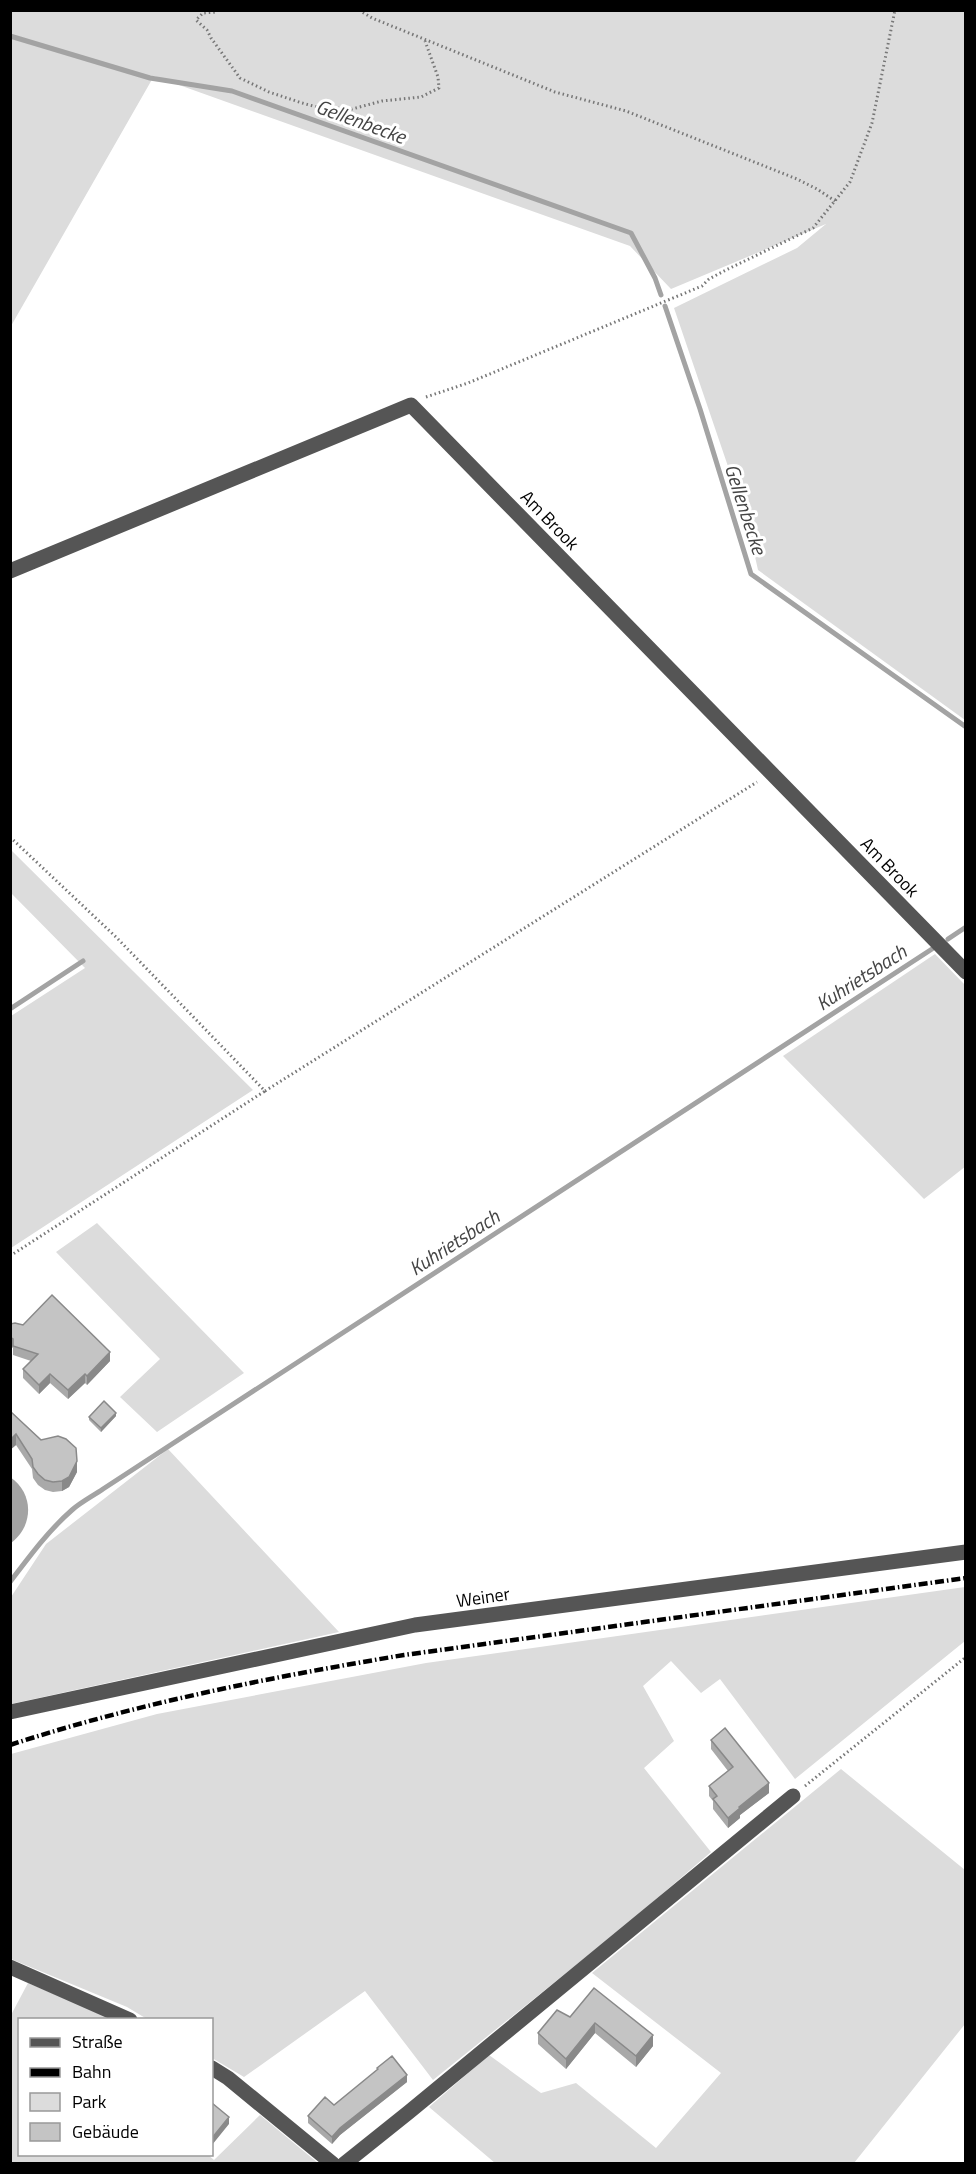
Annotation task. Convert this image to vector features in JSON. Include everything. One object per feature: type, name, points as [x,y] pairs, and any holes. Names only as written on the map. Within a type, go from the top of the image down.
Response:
[{"type":"street","points":[[10,572],[411,405]]},
{"type":"street","name":"Am Brook","points":[[411,405],[966,972]]},
{"type":"street","name":"Weiner","points":[[10,1712],[415,1625],[966,1552]]},
{"type":"street","points":[[344,2163],[793,1796]]},
{"type":"street","points":[[10,1967],[128,2018]]},
{"type":"street","points":[[213,2069],[228,2078],[333,2163]]},
{"type":"path","points":[[218,10],[202,13],[196,20],[207,30],[240,78],[269,92],[317,107],[352,109],[382,101],[421,97],[439,88],[438,77],[424,39]]},
{"type":"path","points":[[359,10],[555,92],[626,111],[797,179],[835,201]]},
{"type":"path","points":[[411,405],[435,393],[468,383],[702,286],[709,279],[726,270],[813,228],[850,182],[872,123],[895,10]]},
{"type":"path","points":[[10,1256],[265,1091],[771,773]]},
{"type":"path","points":[[10,837],[116,937],[265,1091]]},
{"type":"path","points":[[793,1796],[966,1658]]},
{"type":"green space","points":[[11,10],[965,11],[965,720],[758,570],[748,525],[674,308],[797,248],[826,224],[671,289],[630,246],[154,76],[11,326]]},
{"type":"green space","points":[[12,851],[253,1090],[11,1248],[11,1016],[85,968],[11,893]]},
{"type":"green space","points":[[935,954],[965,985],[966,1166],[924,1199],[783,1056]]},
{"type":"green space","points":[[97,1223],[244,1373],[157,1432],[120,1397],[160,1359],[56,1252]]},
{"type":"green space","points":[[168,1449],[339,1632],[11,1704],[11,1597],[46,1544]]},
{"type":"green space","points":[[965,1587],[965,1641],[795,1779],[720,1679],[701,1693],[671,1661],[643,1686],[674,1741],[644,1768],[711,1852],[633,1919],[433,2080],[365,1991],[244,2077],[213,2059],[213,2018],[145,2018],[127,2007],[11,1959],[11,1754],[157,1714],[426,1663]]},
{"type":"green space","points":[[841,1769],[965,1870],[965,2024],[854,2163],[495,2163],[429,2107],[489,2055],[541,2093],[576,2083],[656,2148],[721,2073],[592,1973]]},
{"type":"green space","points":[[28,1983],[111,2018],[18,2018],[18,2156],[209,2156],[214,2160],[260,2115],[318,2163],[11,2164],[11,2015]]},
{"type":"shaded area","points":[[10,1477],[24,1492],[28,1510],[24,1528],[11,1543]]},
{"type":"building","points":[[52,1295],[110,1352],[87,1376],[85,1374],[68,1390],[50,1374],[39,1385],[23,1369],[38,1354],[13,1346],[13,1339],[10,1337],[10,1324],[23,1325]]},
{"type":"building","points":[[104,1401],[116,1413],[101,1428],[89,1417]]},
{"type":"building","points":[[10,1411],[41,1440],[58,1436],[66,1439],[76,1448],[77,1461],[69,1477],[53,1482],[45,1480],[38,1474],[33,1467],[32,1459],[16,1434],[10,1440]]},
{"type":"building","points":[[725,1728],[769,1783],[728,1818],[713,1799],[717,1796],[709,1786],[733,1767],[711,1740]]},
{"type":"building","points":[[594,1988],[653,2035],[636,2056],[595,2023],[566,2059],[538,2033],[557,2010],[570,2017]]},
{"type":"building","points":[[392,2056],[407,2075],[340,2128],[332,2137],[308,2116],[325,2097],[334,2105]]},
{"type":"building","points":[[213,2104],[229,2117],[213,2137]]},
{"type":"waterway","name":"Gellenbecke","points":[[10,36],[150,78],[232,91],[631,233],[655,278],[661,295]]},
{"type":"waterway","name":"Gellenbecke","points":[[665,306],[700,409],[751,574],[966,727]]},
{"type":"waterway","name":"Kuhrietsbach","points":[[948,939],[966,927]]},
{"type":"waterway","name":"Kuhrietsbach","points":[[10,1582],[47,1535],[79,1504],[932,949]]},
{"type":"waterway","points":[[10,1009],[83,961]]},
{"type":"railway","points":[[10,1745],[107,1716],[206,1692],[354,1663],[966,1578]]}]
